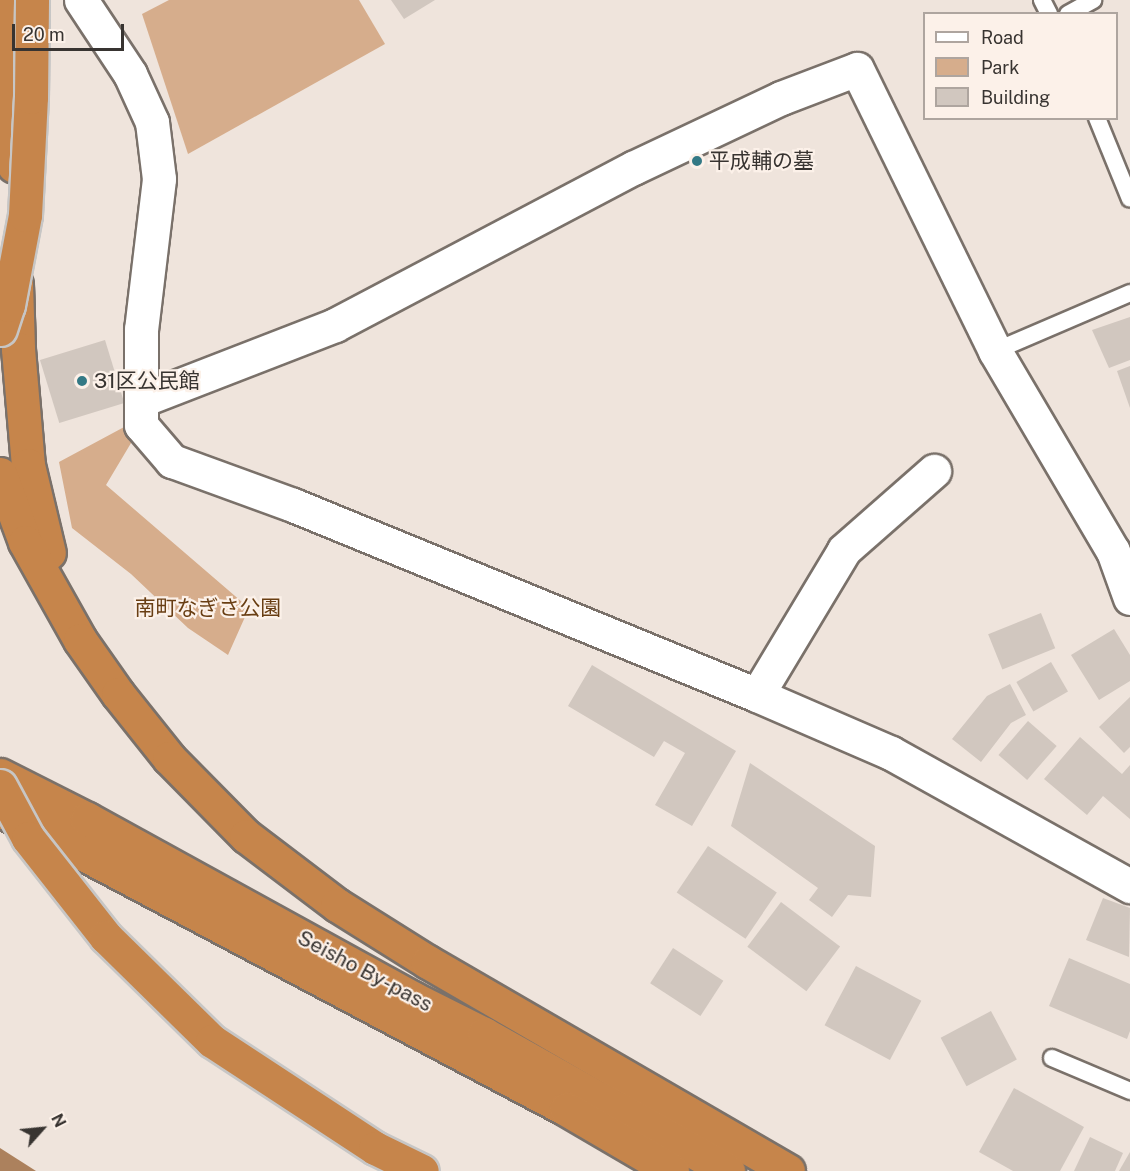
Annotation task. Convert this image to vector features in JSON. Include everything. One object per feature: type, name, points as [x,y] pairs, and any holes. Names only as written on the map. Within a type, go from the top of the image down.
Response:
[{"type":"highway","points":[[11,0],[18,349],[28,465],[44,539],[80,640]]},
{"type":"highway","points":[[0,329],[8,305],[25,215],[31,97],[32,0]]},
{"type":"highway","points":[[0,474],[25,542],[80,640],[118,694],[169,758],[246,836],[337,905],[428,962],[788,1171]]},
{"type":"highway","name":"Seisho By-pass","points":[[0,775],[87,819],[404,993],[484,1034],[728,1171]]},
{"type":"highway","points":[[0,786],[28,838],[106,938],[212,1041],[375,1148],[422,1171]]},
{"type":"highway","name":"Seisho By-pass","points":[[0,810],[566,1108],[672,1171]]},
{"type":"street","points":[[81,0],[130,74],[152,122],[159,179],[141,329],[141,425],[172,461],[293,505],[757,695],[891,753],[1130,886]]},
{"type":"street","points":[[142,400],[335,325],[633,168],[781,98],[857,69],[995,351],[1121,547],[1130,598]]},
{"type":"street","points":[[757,695],[844,550],[934,471]]},
{"type":"lane","points":[[1072,12],[1093,0]]},
{"type":"lane","points":[[1098,120],[1130,199]]},
{"type":"lane","points":[[995,351],[1130,293]]},
{"type":"lane","points":[[1052,1058],[1130,1090]]},
{"type":"green space","points":[[169,0],[359,0],[385,44],[188,154],[142,14]]},
{"type":"green space","name":"南町なぎさ公園","points":[[126,426],[134,438],[106,485],[249,608],[228,655],[188,628],[131,574],[72,528],[59,462]]},
{"type":"shaded area","points":[[0,1148],[36,1171],[0,1171]]},
{"type":"building","points":[[391,0],[435,0],[404,19]]},
{"type":"building","points":[[1130,317],[1130,360],[1109,368],[1092,330]]},
{"type":"building","name":"31区公民館","points":[[105,340],[124,403],[59,423],[40,360]]},
{"type":"building","points":[[1130,366],[1130,408],[1117,371]]},
{"type":"building","points":[[1041,613],[1055,648],[1002,670],[988,634]]},
{"type":"building","points":[[1114,629],[1130,655],[1130,681],[1099,700],[1071,655]]},
{"type":"building","points":[[1051,662],[1068,691],[1033,711],[1016,682]]},
{"type":"building","points":[[592,665],[736,751],[692,826],[655,805],[685,753],[664,741],[654,757],[568,706]]},
{"type":"building","points":[[1010,684],[1026,715],[1011,723],[981,762],[952,739],[987,696]]},
{"type":"building","points":[[1130,697],[1130,747],[1124,753],[1099,727]]},
{"type":"building","points":[[1028,721],[1057,746],[1027,780],[998,755]]},
{"type":"building","points":[[1080,737],[1122,774],[1130,765],[1130,819],[1103,796],[1087,815],[1044,779]]},
{"type":"building","points":[[750,763],[875,846],[871,897],[848,895],[832,917],[809,900],[818,888],[731,826]]},
{"type":"building","points":[[708,846],[777,892],[745,939],[677,892]]},
{"type":"building","points":[[1103,898],[1130,908],[1129,957],[1086,940]]},
{"type":"building","points":[[781,902],[840,947],[806,991],[747,947]]},
{"type":"building","points":[[673,948],[723,981],[700,1016],[650,983]]},
{"type":"building","points":[[1069,958],[1130,984],[1130,1031],[1127,1039],[1049,1006]]},
{"type":"building","points":[[856,966],[921,1001],[890,1060],[825,1025]]},
{"type":"building","points":[[991,1011],[1017,1060],[966,1086],[941,1038]]},
{"type":"building","points":[[1014,1088],[1084,1127],[1060,1171],[1013,1171],[979,1152]]},
{"type":"building","points":[[1090,1137],[1123,1153],[1115,1171],[1074,1171]]},
{"type":"building","points":[[1130,1152],[1130,1171],[1119,1171]]},
{"type":"place","name":"平成輔の墓","points":[[697,161]]},
{"type":"place","name":"31区公民館","points":[[82,381]]}]
